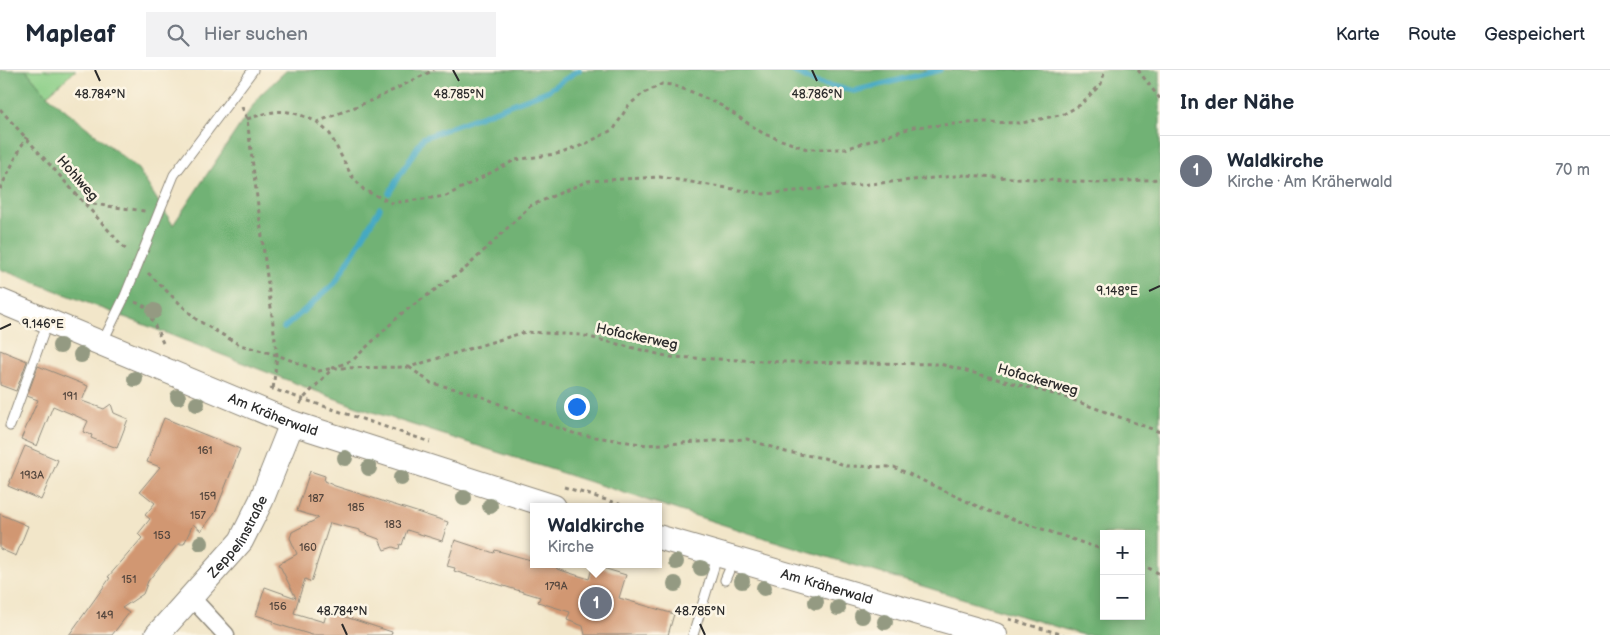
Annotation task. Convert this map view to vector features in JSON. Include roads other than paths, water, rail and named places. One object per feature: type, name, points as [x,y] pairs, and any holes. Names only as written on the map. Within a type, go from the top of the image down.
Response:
[{"type":"main road","name":"Am Kräherwald","points":[[0,301],[292,423],[542,503]]},
{"type":"main road","name":"Zeppelinstraße","points":[[157,635],[241,541],[261,501],[292,423]]},
{"type":"main road","name":"Am Kräherwald","points":[[662,539],[726,564],[993,635]]},
{"type":"street","points":[[191,597],[226,635]]},
{"type":"lane","points":[[102,344],[125,296],[174,175],[253,70]]},
{"type":"lane","points":[[10,426],[48,321]]},
{"type":"lane","points":[[693,635],[726,564]]},
{"type":"waterway","points":[[389,193],[423,138],[547,91],[579,70]]},
{"type":"waterway","points":[[791,70],[813,82],[854,91],[940,70]]},
{"type":"waterway","points":[[284,328],[335,283],[380,208]]},
{"type":"place","name":"Waldkirche","points":[[596,603]]}]
